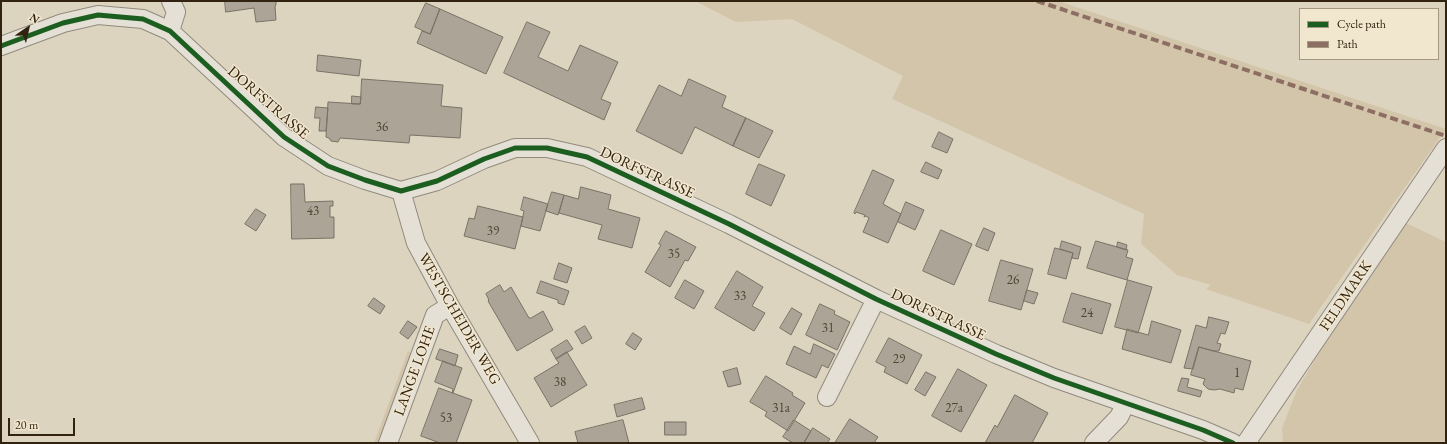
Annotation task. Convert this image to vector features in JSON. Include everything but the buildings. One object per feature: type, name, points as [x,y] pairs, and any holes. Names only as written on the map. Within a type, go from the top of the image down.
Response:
[{"type":"street","points":[[170,31],[176,12],[171,1]]},
{"type":"street","name":"DORFSTRASSE","points":[[1,46],[101,8],[143,19],[170,31],[284,137],[328,166],[365,180],[401,191],[436,181],[484,159],[515,148],[547,148],[587,158],[729,224],[876,299],[1010,360],[1054,378],[1203,430],[1233,443]]},
{"type":"street","name":"FELDMARK","points":[[1246,443],[1446,148]]},
{"type":"street","name":"WESTSCHEIDER WEG","points":[[401,191],[416,243],[450,306],[530,443]]},
{"type":"street","name":"DORFSTRASSE","points":[[827,397],[876,299]]},
{"type":"street","name":"LANGE LOHE","points":[[388,443],[435,315],[450,306]]},
{"type":"street","points":[[1094,443],[1119,418],[1126,403]]},
{"type":"shaded area","points":[[695,1],[1058,1],[1446,129],[1309,324],[1206,289],[1211,285],[1177,275],[1141,244],[1144,214],[892,99],[903,76],[792,19],[736,22]]},
{"type":"shaded area","points":[[1406,223],[1446,242],[1446,443],[1283,443],[1282,428],[1297,390],[1331,333]]},
{"type":"shaded area","points":[[408,351],[423,361],[394,443],[374,443]]},
{"type":"marked path","points":[[1037,1],[1446,136]]},
{"type":"cycle path","points":[[1,46],[63,23],[98,15],[143,19],[170,31],[284,137],[328,166],[365,180],[401,191],[437,181],[484,159],[515,148],[547,148],[587,157],[729,224],[876,299],[996,354],[1054,378],[1203,430],[1233,443]]}]
